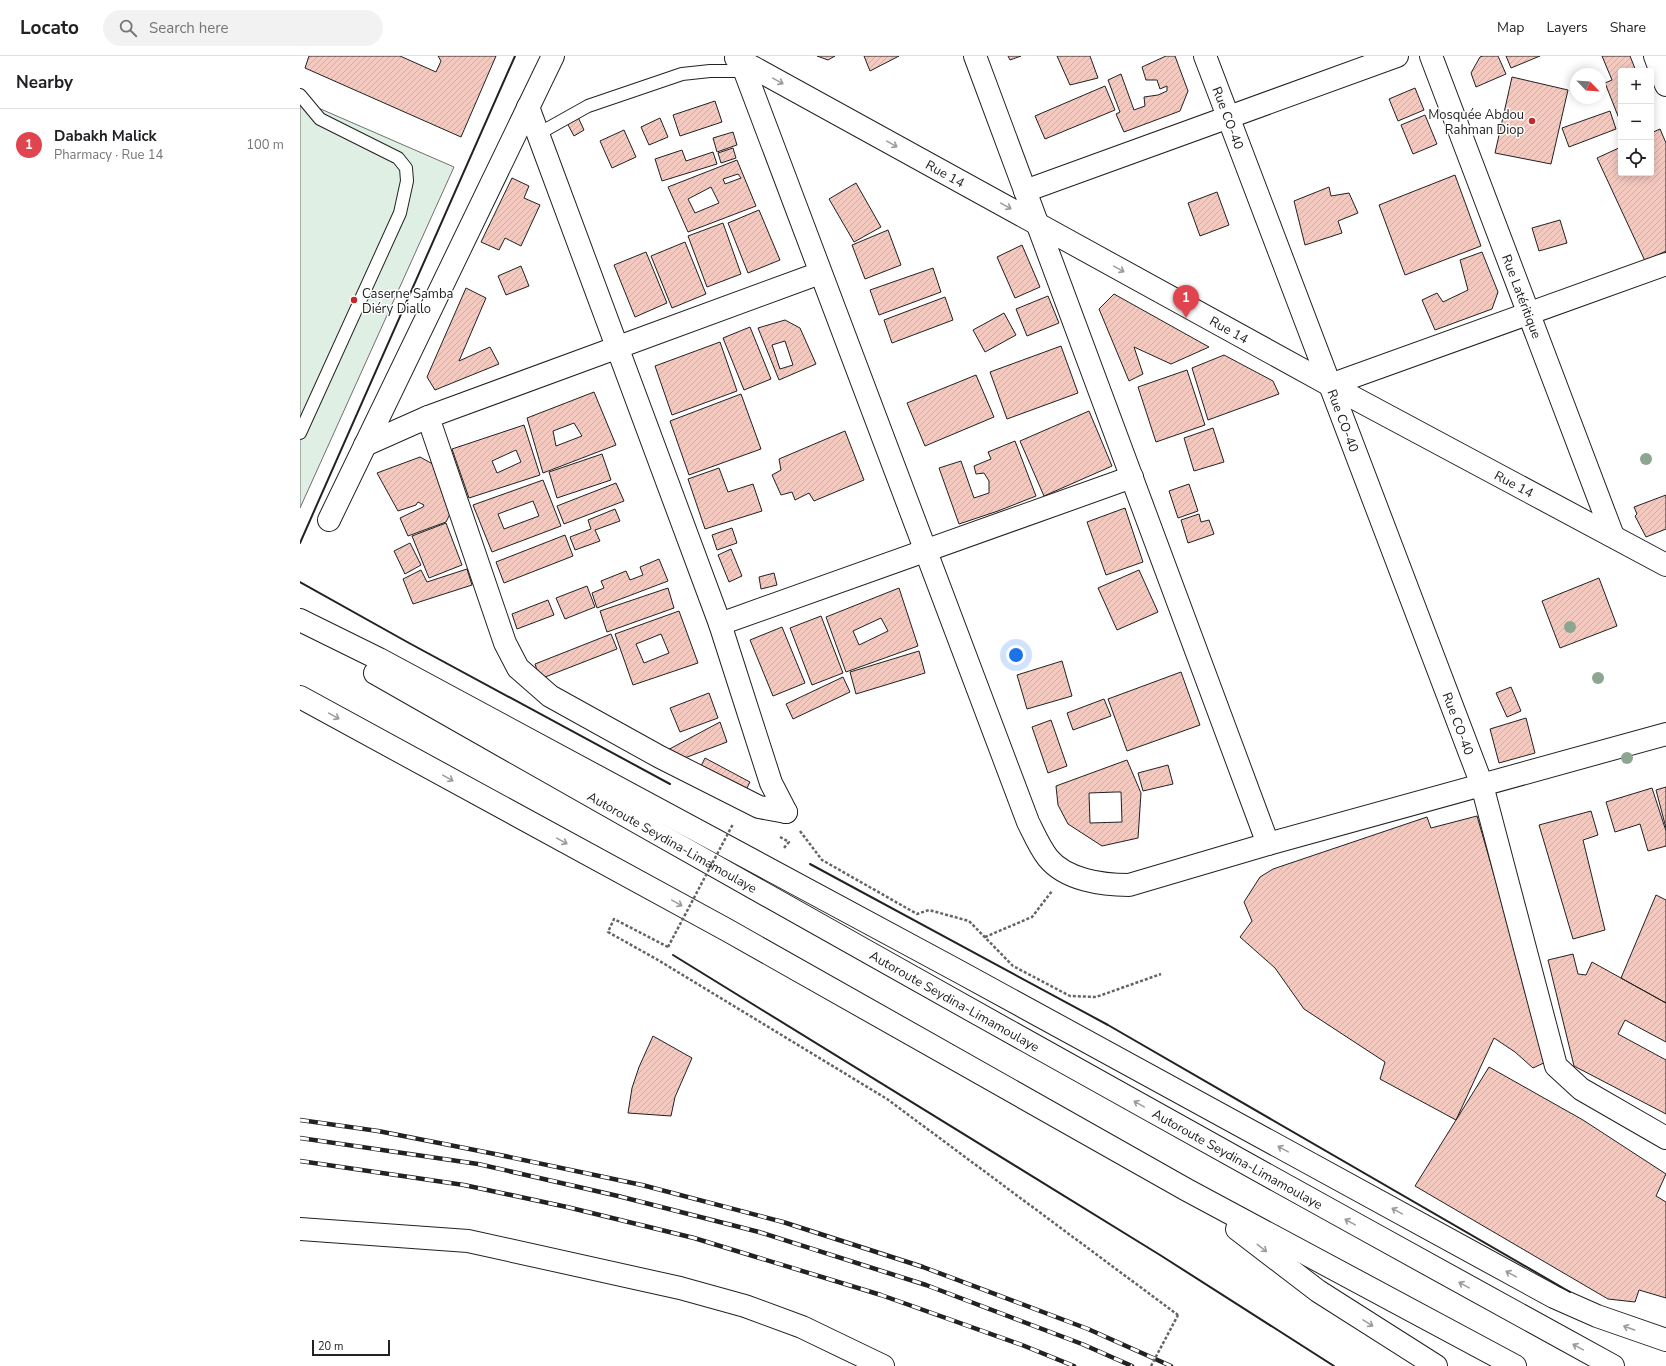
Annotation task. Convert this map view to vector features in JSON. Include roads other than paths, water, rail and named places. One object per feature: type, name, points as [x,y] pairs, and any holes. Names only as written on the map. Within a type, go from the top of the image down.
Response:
[{"type":"main road","points":[[329,520],[553,56]]},
{"type":"main road","points":[[975,56],[1268,844]]},
{"type":"main road","name":"Rue CO-40","points":[[1205,56],[1482,785],[1556,1066],[1582,1089],[1666,1138]]},
{"type":"main road","points":[[1025,190],[1397,56]]},
{"type":"main road","name":"Rue Latéritique","points":[[1431,56],[1613,536]]},
{"type":"main road","points":[[1655,56],[1666,85]]},
{"type":"main road","points":[[739,63],[1028,822],[1048,859],[1066,873],[1110,885],[1129,885],[1268,844],[1666,734]]},
{"type":"main road","name":"Rue 14","points":[[739,63],[1038,224],[1330,385],[1666,565]]},
{"type":"main road","points":[[428,417],[504,643],[518,668],[550,696],[660,757],[759,807],[786,812],[771,783],[720,624],[528,107]]},
{"type":"main road","points":[[1330,385],[1666,264]]},
{"type":"main road","points":[[365,445],[428,417],[820,273]]},
{"type":"main road","points":[[720,624],[1132,476]]},
{"type":"main road","points":[[300,620],[400,670],[958,971],[1554,1297],[1597,1316],[1666,1340]]},
{"type":"main road","name":"Autoroute Seydina-Limamoulaye","points":[[300,630],[772,899],[1252,1168],[1612,1366]]},
{"type":"main road","points":[[300,697],[727,930],[1187,1190],[1515,1366]]},
{"type":"main road","points":[[1187,1190],[1318,1291],[1436,1366]]},
{"type":"main road","points":[[300,1229],[468,1241],[680,1288],[745,1306],[802,1327],[884,1366]]},
{"type":"lane","points":[[538,134],[588,106],[682,74],[710,71],[739,63]]},
{"type":"lane","points":[[300,96],[320,119],[398,158],[406,168],[407,181],[400,213],[300,433]]},
{"type":"railway","points":[[300,1120],[378,1131],[642,1185],[783,1222],[923,1267],[1088,1329],[1171,1366]]},
{"type":"railway","points":[[300,1138],[478,1164],[618,1196],[759,1232],[926,1285],[1082,1344],[1132,1366]]},
{"type":"railway","points":[[300,1161],[464,1185],[567,1207],[694,1238],[881,1295],[1022,1345],[1074,1366]]},
{"type":"place","name":"Mosquée Abdou Rahman Diop","points":[[1532,121]]},
{"type":"place","name":"Caserne Samba Diéry Diallo","points":[[354,300]]},
{"type":"place","name":"Dabakh Malick","points":[[1186,318]]}]
